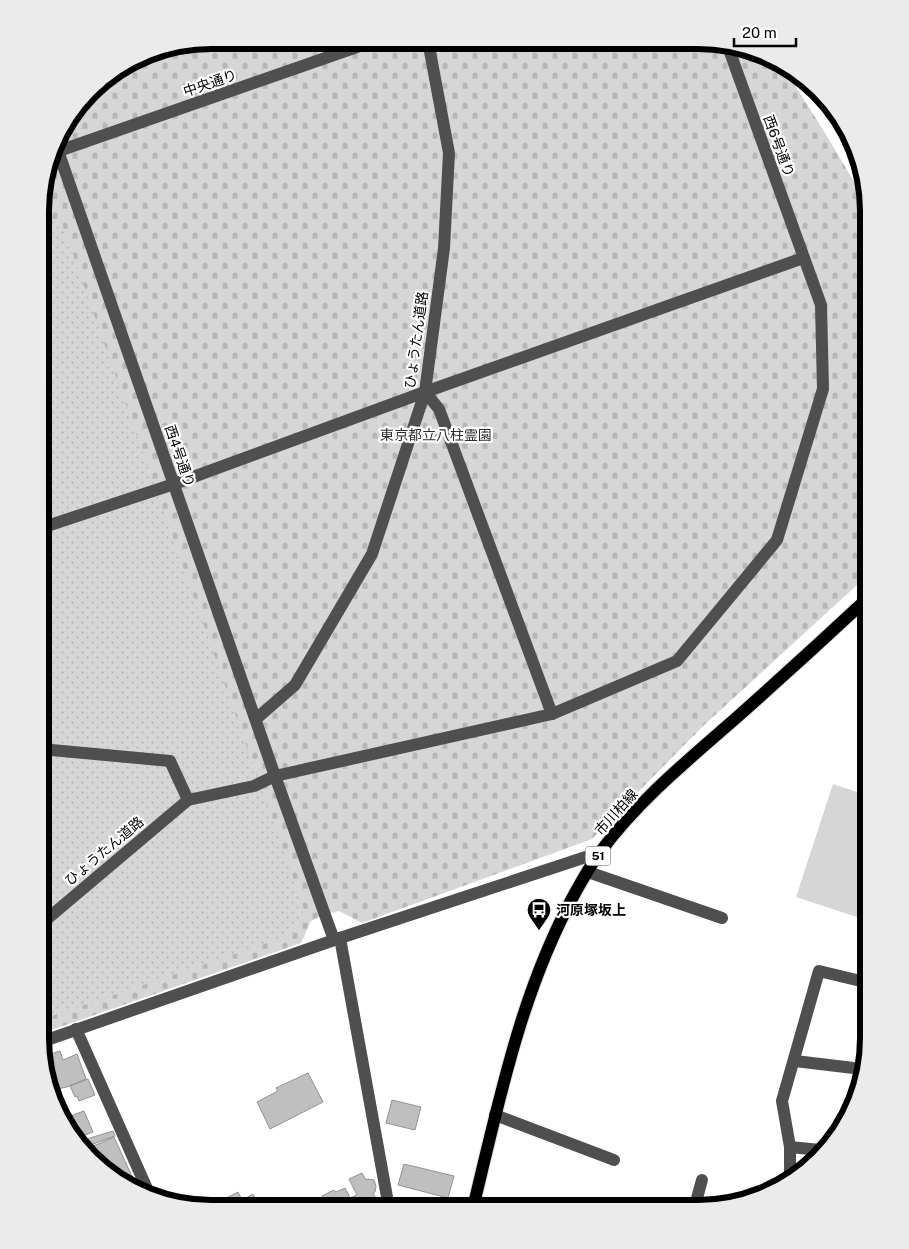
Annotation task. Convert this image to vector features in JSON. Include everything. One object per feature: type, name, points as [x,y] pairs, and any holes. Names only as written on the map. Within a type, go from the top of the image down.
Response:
[{"type":"main road","name":"市川柏線","points":[[475,1200],[518,1027],[560,922],[588,872],[601,852],[657,790],[695,753],[808,654],[860,605]]},
{"type":"street","name":"中央通り","points":[[61,148],[351,49]]},
{"type":"street","name":"ひょうたん道路","points":[[256,719],[294,685],[372,554],[425,392],[444,248],[449,153],[430,49]]},
{"type":"street","name":"西6号通り","points":[[188,800],[254,786],[276,776],[552,714],[677,661],[777,540],[823,388],[821,305],[730,52]]},
{"type":"street","name":"西4号通り","points":[[58,157],[276,776],[337,939],[387,1200]]},
{"type":"street","points":[[49,525],[174,484],[425,392],[803,258]]},
{"type":"street","points":[[425,392],[439,409],[552,714]]},
{"type":"street","points":[[49,750],[170,761],[188,800]]},
{"type":"street","name":"ひょうたん道路","points":[[49,917],[188,800]]},
{"type":"street","points":[[49,1039],[337,939],[601,852]]},
{"type":"street","points":[[588,872],[722,918]]},
{"type":"street","points":[[790,1171],[790,1148],[782,1101],[795,1061],[819,971],[860,981]]},
{"type":"street","points":[[76,1029],[146,1187]]},
{"type":"street","points":[[795,1061],[857,1068]]},
{"type":"street","points":[[495,1115],[614,1160]]},
{"type":"street","points":[[790,1148],[815,1150]]},
{"type":"street","points":[[696,1200],[702,1180]]},
{"type":"green space","name":"東京都立八柱霊園","points":[[698,49],[740,54],[770,65],[790,78],[859,190],[860,582],[702,727],[592,839],[362,923],[339,911],[325,914],[311,921],[301,943],[49,1031],[49,211],[54,169],[65,139],[82,112],[112,82],[139,65],[159,57],[190,50]]},
{"type":"green space","points":[[49,218],[61,221],[304,909],[291,935],[49,1017]]},
{"type":"green space","points":[[833,784],[860,793],[860,918],[796,897]]},
{"type":"building","points":[[60,1051],[63,1060],[77,1054],[86,1079],[57,1089],[52,1070],[51,1064],[54,1063],[51,1054]]},
{"type":"building","points":[[308,1073],[323,1102],[270,1129],[257,1102],[278,1091],[276,1088]]},
{"type":"building","points":[[88,1079],[95,1095],[79,1101],[70,1086]]},
{"type":"building","points":[[392,1100],[421,1107],[415,1130],[386,1123]]},
{"type":"building","points":[[84,1111],[93,1132],[82,1136],[83,1138],[69,1116]]},
{"type":"building","points":[[113,1131],[115,1136],[89,1145],[84,1140]]},
{"type":"building","points":[[114,1137],[134,1181],[112,1167],[91,1147]]},
{"type":"building","points":[[404,1164],[454,1176],[448,1198],[398,1185]]},
{"type":"building","points":[[362,1173],[366,1180],[374,1180],[376,1186],[373,1193],[376,1200],[354,1200],[352,1197],[357,1195],[349,1179]]},
{"type":"building","points":[[345,1188],[352,1200],[324,1200],[322,1196],[334,1190],[336,1192]]},
{"type":"building","points":[[238,1192],[242,1200],[222,1200]]},
{"type":"building","points":[[253,1194],[256,1200],[244,1200]]},
{"type":"place","name":"河原塚坂上","points":[[539,931]]}]
